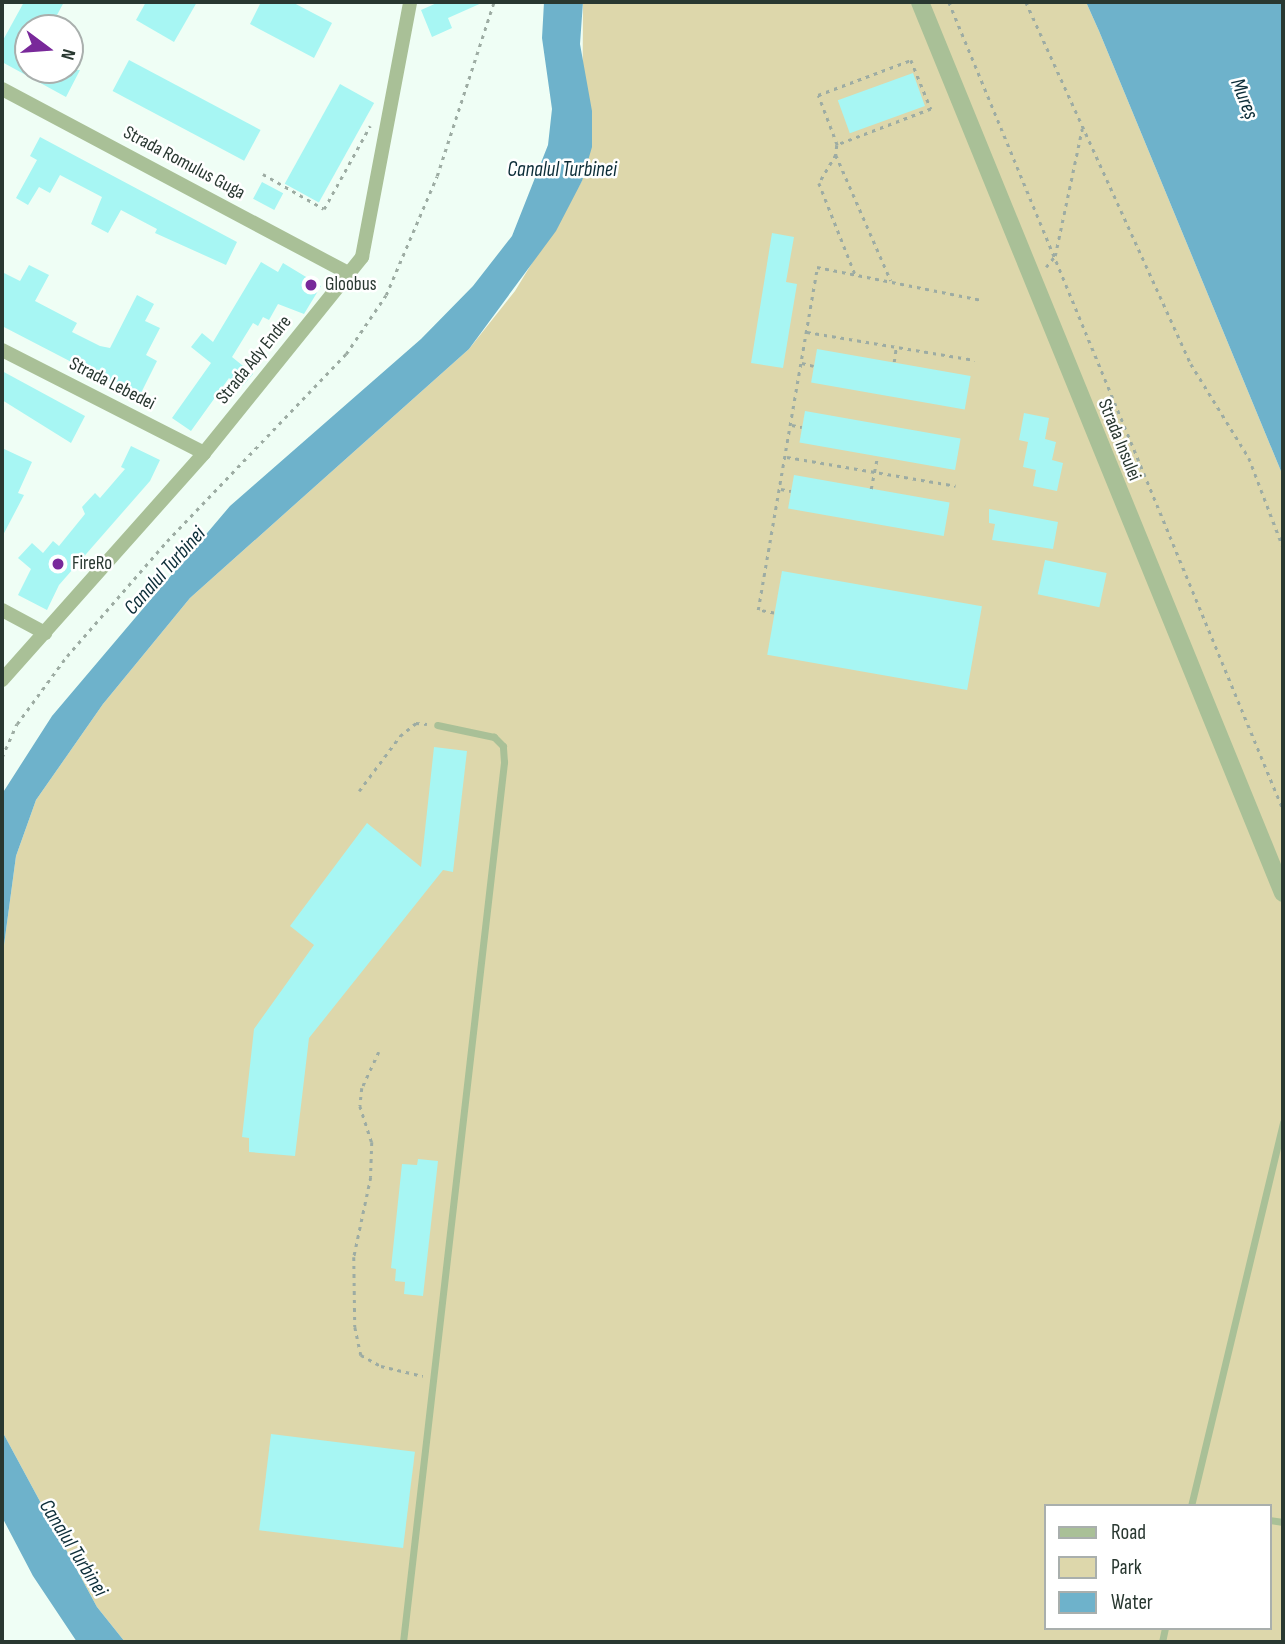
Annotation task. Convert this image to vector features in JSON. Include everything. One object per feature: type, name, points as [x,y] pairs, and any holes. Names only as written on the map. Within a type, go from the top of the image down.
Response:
[{"type":"street","name":"Strada Ady Endre","points":[[2,680],[204,453],[362,257],[367,242],[410,2]]},
{"type":"street","name":"Strada Insulei","points":[[920,2],[1283,892]]},
{"type":"street","name":"Strada Romulus Guga","points":[[2,89],[348,273]]},
{"type":"street","name":"Strada Lebedei","points":[[2,350],[204,453]]},
{"type":"street","points":[[2,610],[45,633]]},
{"type":"lane","points":[[403,1642],[505,762],[503,746],[495,737],[438,725]]},
{"type":"lane","points":[[1191,1504],[1283,1122]]},
{"type":"path","points":[[2,757],[17,724],[67,656],[167,541],[346,354],[386,295],[437,176],[494,2]]},
{"type":"path","points":[[949,2],[1283,809]]},
{"type":"path","points":[[1026,2],[1191,364],[1249,458],[1283,547]]},
{"type":"path","points":[[837,145],[931,108],[911,60],[818,95],[837,145],[836,155],[818,183],[855,274]]},
{"type":"path","points":[[263,174],[324,209],[376,114]]},
{"type":"path","points":[[1034,282],[1055,256],[1082,129]]},
{"type":"path","points":[[836,155],[891,281]]},
{"type":"path","points":[[774,613],[758,610],[787,457],[817,267],[982,300]]},
{"type":"path","points":[[807,332],[975,360]]},
{"type":"path","points":[[894,362],[896,347]]},
{"type":"path","points":[[802,363],[814,366]]},
{"type":"path","points":[[792,425],[803,427]]},
{"type":"path","points":[[787,457],[956,486]]},
{"type":"path","points":[[871,489],[877,457]]},
{"type":"path","points":[[781,489],[791,491]]},
{"type":"path","points":[[359,791],[416,723],[438,725]]},
{"type":"path","points":[[379,1052],[362,1088],[360,1106],[372,1142],[371,1177],[354,1257],[355,1327],[361,1355],[381,1366],[433,1378]]},
{"type":"green space","points":[[583,2],[1086,2],[1283,476],[1283,1642],[125,1642],[97,1607],[2,1431],[2,960],[16,856],[36,800],[103,704],[190,598],[469,349],[515,291],[582,181]]},
{"type":"water","name":"Canalul Turbinei","points":[[544,2],[583,2],[580,44],[592,111],[592,147],[582,181],[556,231],[469,349],[190,598],[103,704],[36,800],[16,856],[2,960],[2,794],[52,716],[230,506],[421,339],[473,286],[512,236],[548,145],[552,109],[542,38]]},
{"type":"water","name":"Mureș","points":[[1086,2],[1283,2],[1283,476],[1099,31]]},
{"type":"water","name":"Canalul Turbinei","points":[[2,1431],[97,1607],[125,1642],[77,1642],[33,1576],[2,1517]]},
{"type":"building","points":[[24,2],[64,2],[58,14],[17,14]]},
{"type":"building","points":[[146,2],[197,2],[174,42],[136,20]]},
{"type":"building","points":[[261,2],[292,2],[332,23],[314,58],[250,24]]},
{"type":"building","points":[[439,2],[484,2],[448,18],[452,28],[432,37],[421,10]]},
{"type":"building","points":[[14,20],[14,69],[2,62],[2,42]]},
{"type":"building","points":[[129,60],[261,130],[244,161],[113,91]]},
{"type":"building","points":[[913,73],[925,106],[850,133],[838,100]]},
{"type":"building","points":[[42,84],[73,84],[66,97]]},
{"type":"building","points":[[340,84],[374,103],[319,203],[285,184]]},
{"type":"building","points":[[40,137],[237,242],[226,265],[155,233],[157,229],[121,210],[108,233],[91,224],[102,197],[60,175],[50,193],[39,187],[28,205],[16,198],[37,160],[30,156]]},
{"type":"building","points":[[262,182],[283,193],[274,210],[253,199]]},
{"type":"building","points":[[772,233],[794,237],[786,282],[797,284],[783,368],[751,363]]},
{"type":"building","points":[[261,262],[278,272],[283,263],[321,286],[304,314],[278,304],[269,320],[263,317],[258,326],[253,323],[232,357],[253,374],[241,388],[229,378],[191,431],[172,418],[211,363],[191,347],[202,333],[213,342]]},
{"type":"building","points":[[29,265],[49,275],[35,301],[77,323],[72,332],[100,346],[110,348],[137,295],[154,304],[145,321],[160,328],[146,355],[157,361],[139,397],[2,326],[2,272],[20,281]]},
{"type":"building","points":[[817,349],[971,376],[965,410],[811,382]]},
{"type":"building","points":[[2,371],[85,416],[71,443],[2,400]]},
{"type":"building","points":[[805,411],[961,438],[955,470],[799,443]]},
{"type":"building","points":[[1024,413],[1049,418],[1045,439],[1056,442],[1052,460],[1063,463],[1057,491],[1033,486],[1036,470],[1023,467],[1028,442],[1019,440]]},
{"type":"building","points":[[131,446],[160,460],[150,481],[59,585],[47,610],[18,595],[31,569],[18,558],[32,543],[43,553],[53,541],[59,546],[85,514],[82,507],[95,493],[100,498],[125,469],[121,467]]},
{"type":"building","points":[[2,448],[32,462],[18,493],[24,495],[2,537]]},
{"type":"building","points":[[794,475],[950,502],[944,536],[788,508]]},
{"type":"building","points":[[989,509],[1058,522],[1053,549],[992,540],[995,524],[989,523]]},
{"type":"building","points":[[1045,560],[1107,573],[1099,607],[1038,594]]},
{"type":"building","points":[[782,571],[982,606],[967,690],[767,655]]},
{"type":"building","points":[[434,747],[467,751],[453,872],[443,870],[309,1038],[295,1156],[249,1152],[249,1138],[242,1137],[254,1029],[314,945],[290,926],[367,823],[421,867]]},
{"type":"building","points":[[418,1159],[438,1161],[423,1296],[404,1294],[405,1282],[395,1281],[396,1269],[391,1268],[402,1164],[417,1165]]},
{"type":"building","points":[[271,1434],[415,1452],[403,1548],[259,1530]]},
{"type":"place","name":"Gloobus","points":[[311,285]]},
{"type":"place","name":"FireRo","points":[[58,564]]}]
